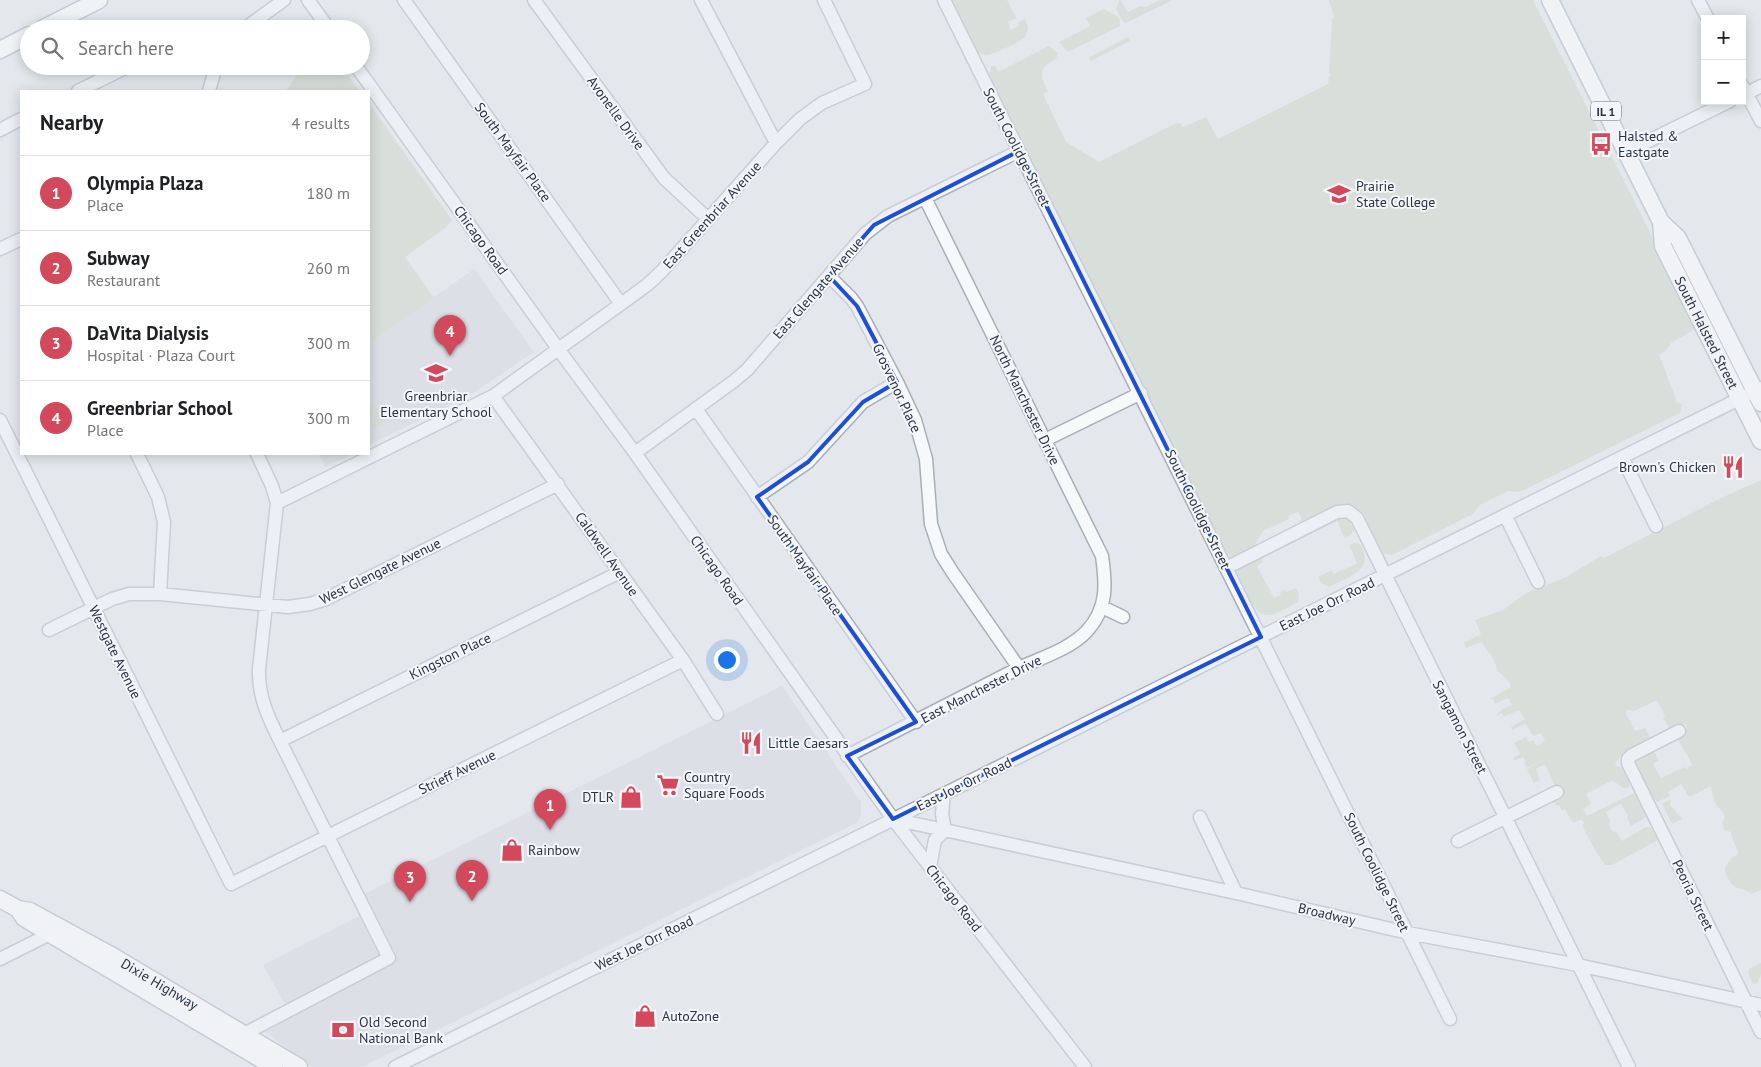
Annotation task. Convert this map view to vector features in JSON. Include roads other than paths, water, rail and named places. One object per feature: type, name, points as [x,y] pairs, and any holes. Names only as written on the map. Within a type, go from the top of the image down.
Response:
[{"type":"main road","points":[[60,20],[99,0]]},
{"type":"main road","name":"South Halsted Street","points":[[1550,0],[1661,222],[1664,246],[1761,440]]},
{"type":"main road","points":[[0,50],[20,40]]},
{"type":"main road","name":"South Halsted Street","points":[[1661,222],[1678,238],[1759,394]]},
{"type":"main road","name":"Dixie Highway","points":[[0,899],[18,909],[30,910],[45,918],[299,1067]]},
{"type":"main road","name":"Dixie Highway","points":[[18,909],[24,918],[274,1067]]},
{"type":"street","points":[[256,20],[284,0]]},
{"type":"street","points":[[308,0],[322,20]]},
{"type":"street","name":"South Mayfair Place","points":[[404,0],[621,304]]},
{"type":"street","name":"Avonelle Drive","points":[[534,0],[664,178],[707,218]]},
{"type":"street","points":[[702,0],[776,143]]},
{"type":"street","name":"East Greenbriar Avenue","points":[[277,503],[493,396],[647,285],[800,119],[822,103],[865,84],[824,0]]},
{"type":"street","name":"South Coolidge Street","points":[[944,0],[1450,1019]]},
{"type":"street","points":[[1698,0],[1706,15]]},
{"type":"street","points":[[80,90],[111,75]]},
{"type":"street","points":[[209,90],[213,75]]},
{"type":"street","name":"Chicago Road","points":[[362,75],[635,453],[847,756],[893,819],[1086,1067]]},
{"type":"street","points":[[1746,90],[1761,86]]},
{"type":"street","points":[[1746,95],[1761,121]]},
{"type":"street","points":[[1626,152],[1722,105]]},
{"type":"street","points":[[0,130],[20,120]]},
{"type":"street","name":"East Glengate Avenue","points":[[635,453],[747,370],[874,225],[888,216],[1019,151]]},
{"type":"street","name":"North Manchester Drive","points":[[926,198],[1102,556],[1106,585],[1102,607]]},
{"type":"street","points":[[0,249],[20,239]]},
{"type":"street","name":"Grosvenor Place","points":[[829,276],[858,306],[915,420],[926,459],[931,524],[938,545],[953,573],[1019,668]]},
{"type":"street","points":[[757,497],[808,462],[863,402],[897,382]]},
{"type":"street","points":[[1045,440],[1140,393]]},
{"type":"street","name":"East Joe Orr Road","points":[[893,819],[1740,398],[1759,394]]},
{"type":"street","name":"Caldwell Avenue","points":[[493,396],[683,660],[717,714]]},
{"type":"street","name":"South Mayfair Place","points":[[696,409],[916,722]]},
{"type":"street","name":"Westgate Avenue","points":[[0,420],[231,884]]},
{"type":"street","points":[[137,455],[158,497],[164,522],[160,594]]},
{"type":"street","points":[[244,1034],[389,958],[264,709],[258,677],[277,503],[272,486],[257,455]]},
{"type":"street","points":[[1622,457],[1656,526]]},
{"type":"street","name":"West Glengate Avenue","points":[[49,630],[112,599],[129,594],[160,594],[288,607],[310,604],[326,599],[558,484]]},
{"type":"street","name":"Sangamon Street","points":[[1226,568],[1337,512],[1348,511],[1357,518],[1628,1067]]},
{"type":"street","points":[[1505,515],[1538,582]]},
{"type":"street","name":"Kingston Place","points":[[280,741],[620,572]]},
{"type":"street","points":[[1102,607],[1123,617]]},
{"type":"street","name":"East Manchester Drive","points":[[847,756],[1019,668],[1067,646],[1086,631],[1102,607]]},
{"type":"street","name":"Strieff Avenue","points":[[231,884],[683,660]]},
{"type":"street","name":"Peoria Street","points":[[1679,731],[1632,755],[1628,759],[1628,763],[1761,1032]]},
{"type":"street","points":[[1458,841],[1557,792]]},
{"type":"street","points":[[930,867],[935,840],[945,830],[942,814],[944,794]]},
{"type":"street","points":[[1200,817],[1236,893]]},
{"type":"street","name":"Broadway","points":[[893,819],[1236,893],[1408,933],[1578,965],[1761,1005]]},
{"type":"street","name":"West Joe Orr Road","points":[[395,1067],[893,819]]},
{"type":"street","points":[[0,959],[50,934]]},
{"type":"place","name":"Halsted & Eastgate","points":[[1601,144]]},
{"type":"place","name":"Prairie State College","points":[[1339,194]]},
{"type":"place","name":"Greenbriar School","points":[[450,356]]},
{"type":"place","name":"Greenbriar Elementary School","points":[[436,373]]},
{"type":"place","name":"Brown's Chicken","points":[[1733,467]]},
{"type":"place","name":"Little Caesars","points":[[751,743]]},
{"type":"place","name":"Country Square Foods","points":[[668,785]]},
{"type":"place","name":"DTLR","points":[[631,797]]},
{"type":"place","name":"Olympia Plaza","points":[[550,830]]},
{"type":"place","name":"Rainbow","points":[[512,850]]},
{"type":"place","name":"Subway","points":[[472,901]]},
{"type":"place","name":"DaVita Dialysis","points":[[410,902]]},
{"type":"place","name":"AutoZone","points":[[645,1016]]},
{"type":"place","name":"Old Second National Bank","points":[[343,1030]]}]
